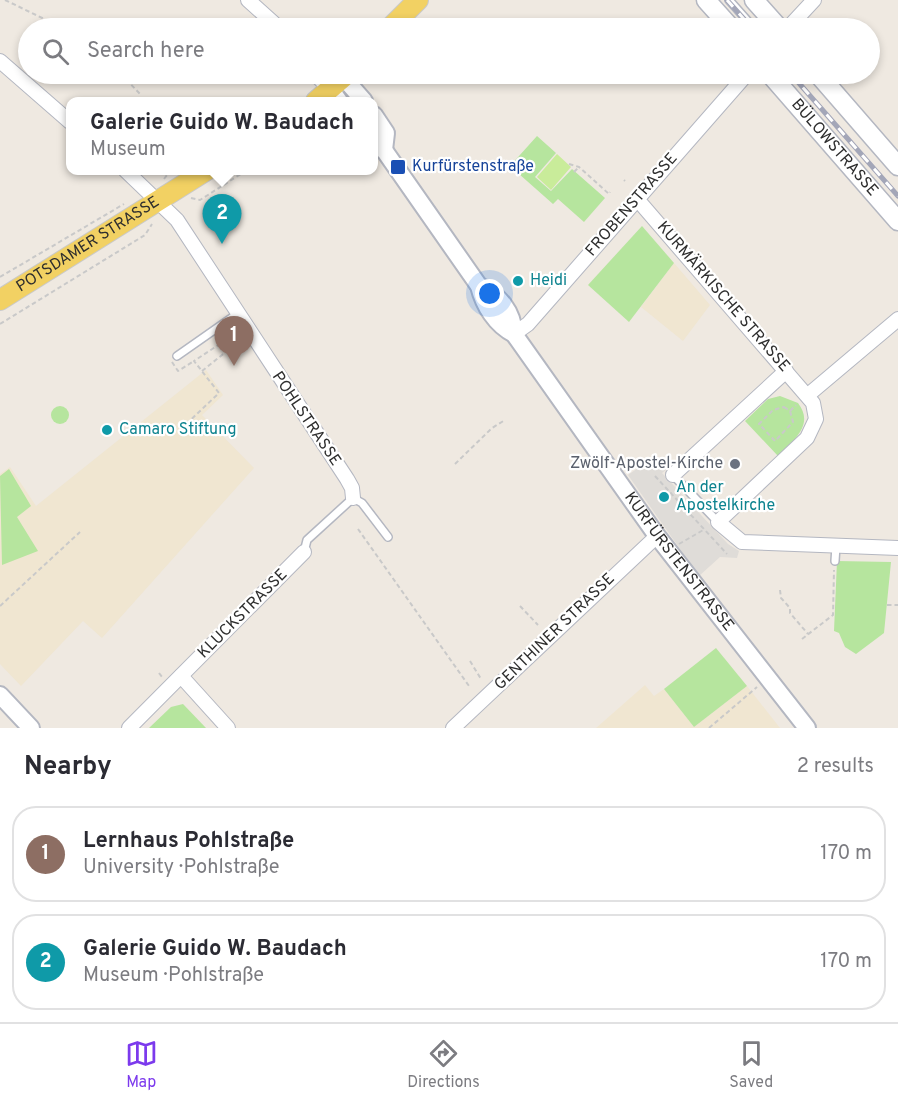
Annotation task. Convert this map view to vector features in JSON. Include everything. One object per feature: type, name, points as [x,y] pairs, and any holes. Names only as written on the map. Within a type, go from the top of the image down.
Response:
[{"type":"main road","points":[[400,18],[418,0]]},
{"type":"main road","points":[[706,0],[722,18]]},
{"type":"main road","points":[[754,0],[770,18]]},
{"type":"main road","name":"BÜLOWSTRASSE","points":[[779,84],[898,221]]},
{"type":"main road","points":[[827,84],[898,166]]},
{"type":"main road","name":"POTSDAMER STRASSE","points":[[0,300],[201,175]]},
{"type":"street","points":[[248,0],[268,18]]},
{"type":"street","points":[[797,18],[814,0]]},
{"type":"street","points":[[0,61],[18,77]]},
{"type":"street","points":[[26,84],[66,119]]},
{"type":"street","name":"FROBENSTRASSE","points":[[514,334],[528,324],[738,84]]},
{"type":"street","points":[[331,88],[352,97]]},
{"type":"street","name":"KURFÜRSTENSTRASSE","points":[[378,121],[386,133],[379,148],[479,286],[494,292],[513,320],[514,334],[657,536],[807,728]]},
{"type":"street","name":"POHLSTRASSE","points":[[130,175],[177,220],[347,479],[352,488],[353,498]]},
{"type":"street","name":"KURMÄRKISCHE STRASSE","points":[[637,199],[808,395]]},
{"type":"street","points":[[898,319],[808,395],[815,412],[812,432],[712,525],[741,542],[898,548]]},
{"type":"street","points":[[674,475],[786,370]]},
{"type":"street","name":"GENTHINER STRASSE","points":[[453,728],[657,536]]},
{"type":"street","name":"KLUCKSTRASSE","points":[[129,728],[304,552]]},
{"type":"street","points":[[181,676],[228,728]]},
{"type":"street","points":[[0,695],[31,728]]},
{"type":"lane","points":[[729,0],[745,18]]},
{"type":"lane","points":[[177,356],[237,314]]},
{"type":"lane","points":[[674,475],[712,525]]},
{"type":"lane","points":[[353,498],[362,503],[388,537]]},
{"type":"lane","name":"KLUCKSTRASSE","points":[[304,552],[308,540],[353,498]]},
{"type":"lane","points":[[835,561],[836,546]]},
{"type":"path","points":[[5,0],[42,18]]},
{"type":"path","points":[[131,84],[141,95]]},
{"type":"path","points":[[304,97],[331,88]]},
{"type":"path","points":[[569,164],[579,167],[609,194],[610,192]]},
{"type":"path","points":[[574,172],[579,167]]},
{"type":"path","points":[[164,178],[167,175]]},
{"type":"path","points":[[183,201],[189,198],[200,200],[240,175]]},
{"type":"path","points":[[0,277],[117,205],[128,201]]},
{"type":"path","points":[[0,324],[145,235],[154,222]]},
{"type":"path","points":[[181,429],[219,393],[194,361],[232,336]]},
{"type":"path","points":[[202,371],[237,343]]},
{"type":"path","points":[[790,411],[796,405]]},
{"type":"path","points":[[784,407],[790,411],[792,424],[775,441],[759,424],[776,408],[784,407]]},
{"type":"path","points":[[455,464],[492,428],[505,420]]},
{"type":"path","points":[[655,476],[712,525],[727,554]]},
{"type":"path","points":[[679,544],[712,525]]},
{"type":"path","points":[[358,529],[469,686]]},
{"type":"path","points":[[0,606],[80,532]]},
{"type":"path","points":[[802,639],[833,615],[835,561]]},
{"type":"path","points":[[780,590],[781,598],[790,608],[790,613],[808,634]]},
{"type":"path","points":[[887,605],[898,605]]},
{"type":"path","points":[[520,606],[538,625]]},
{"type":"path","points":[[470,661],[481,679]]},
{"type":"path","points":[[709,728],[757,687]]},
{"type":"shaded area","points":[[674,263],[710,305],[683,341],[641,307]]},
{"type":"shaded area","points":[[206,370],[223,395],[202,415],[254,468],[102,638],[83,621],[21,686],[0,664],[0,474],[10,467],[36,506]]},
{"type":"shaded area","name":"An der Apostelkirche","points":[[655,456],[667,469],[662,473],[728,544],[739,551],[737,558],[720,557],[699,576],[628,475]]},
{"type":"shaded area","points":[[645,685],[654,696],[664,689],[694,727],[747,686],[780,728],[596,728]]},
{"type":"green space","points":[[537,136],[556,153],[535,177],[551,191],[572,169],[605,198],[584,222],[558,199],[553,204],[510,166]]},
{"type":"green space","points":[[557,154],[571,167],[551,190],[537,177]]},
{"type":"green space","points":[[642,226],[674,263],[629,322],[588,285]]},
{"type":"green space","points":[[780,396],[798,403],[804,418],[800,432],[778,456],[745,421],[768,399]]},
{"type":"green space","points":[[60,406],[67,408],[69,415],[67,422],[60,424],[53,422],[51,415],[53,408]]},
{"type":"green space","points":[[9,469],[31,506],[17,517],[38,551],[2,565],[0,476]]},
{"type":"green space","points":[[837,561],[891,562],[884,633],[856,654],[845,647],[839,633],[834,631]]},
{"type":"green space","points":[[716,648],[747,686],[694,727],[664,689]]},
{"type":"green space","points":[[183,704],[206,728],[149,728],[171,707]]},
{"type":"railway","points":[[727,0],[743,18]]},
{"type":"railway","points":[[800,84],[898,196]]},
{"type":"place","name":"Kurfürstenstraße","points":[[398,167]]},
{"type":"place","name":"Galerie Guido W. Baudach","points":[[222,244]]},
{"type":"place","name":"Heidi","points":[[518,281]]},
{"type":"place","name":"Lernhaus Pohlstraße","points":[[234,366]]},
{"type":"place","name":"Camaro Stiftung","points":[[107,430]]},
{"type":"place","name":"Zwölf-Apostel-Kirche","points":[[735,464]]},
{"type":"place","name":"An der Apostelkirche","points":[[664,497]]}]
